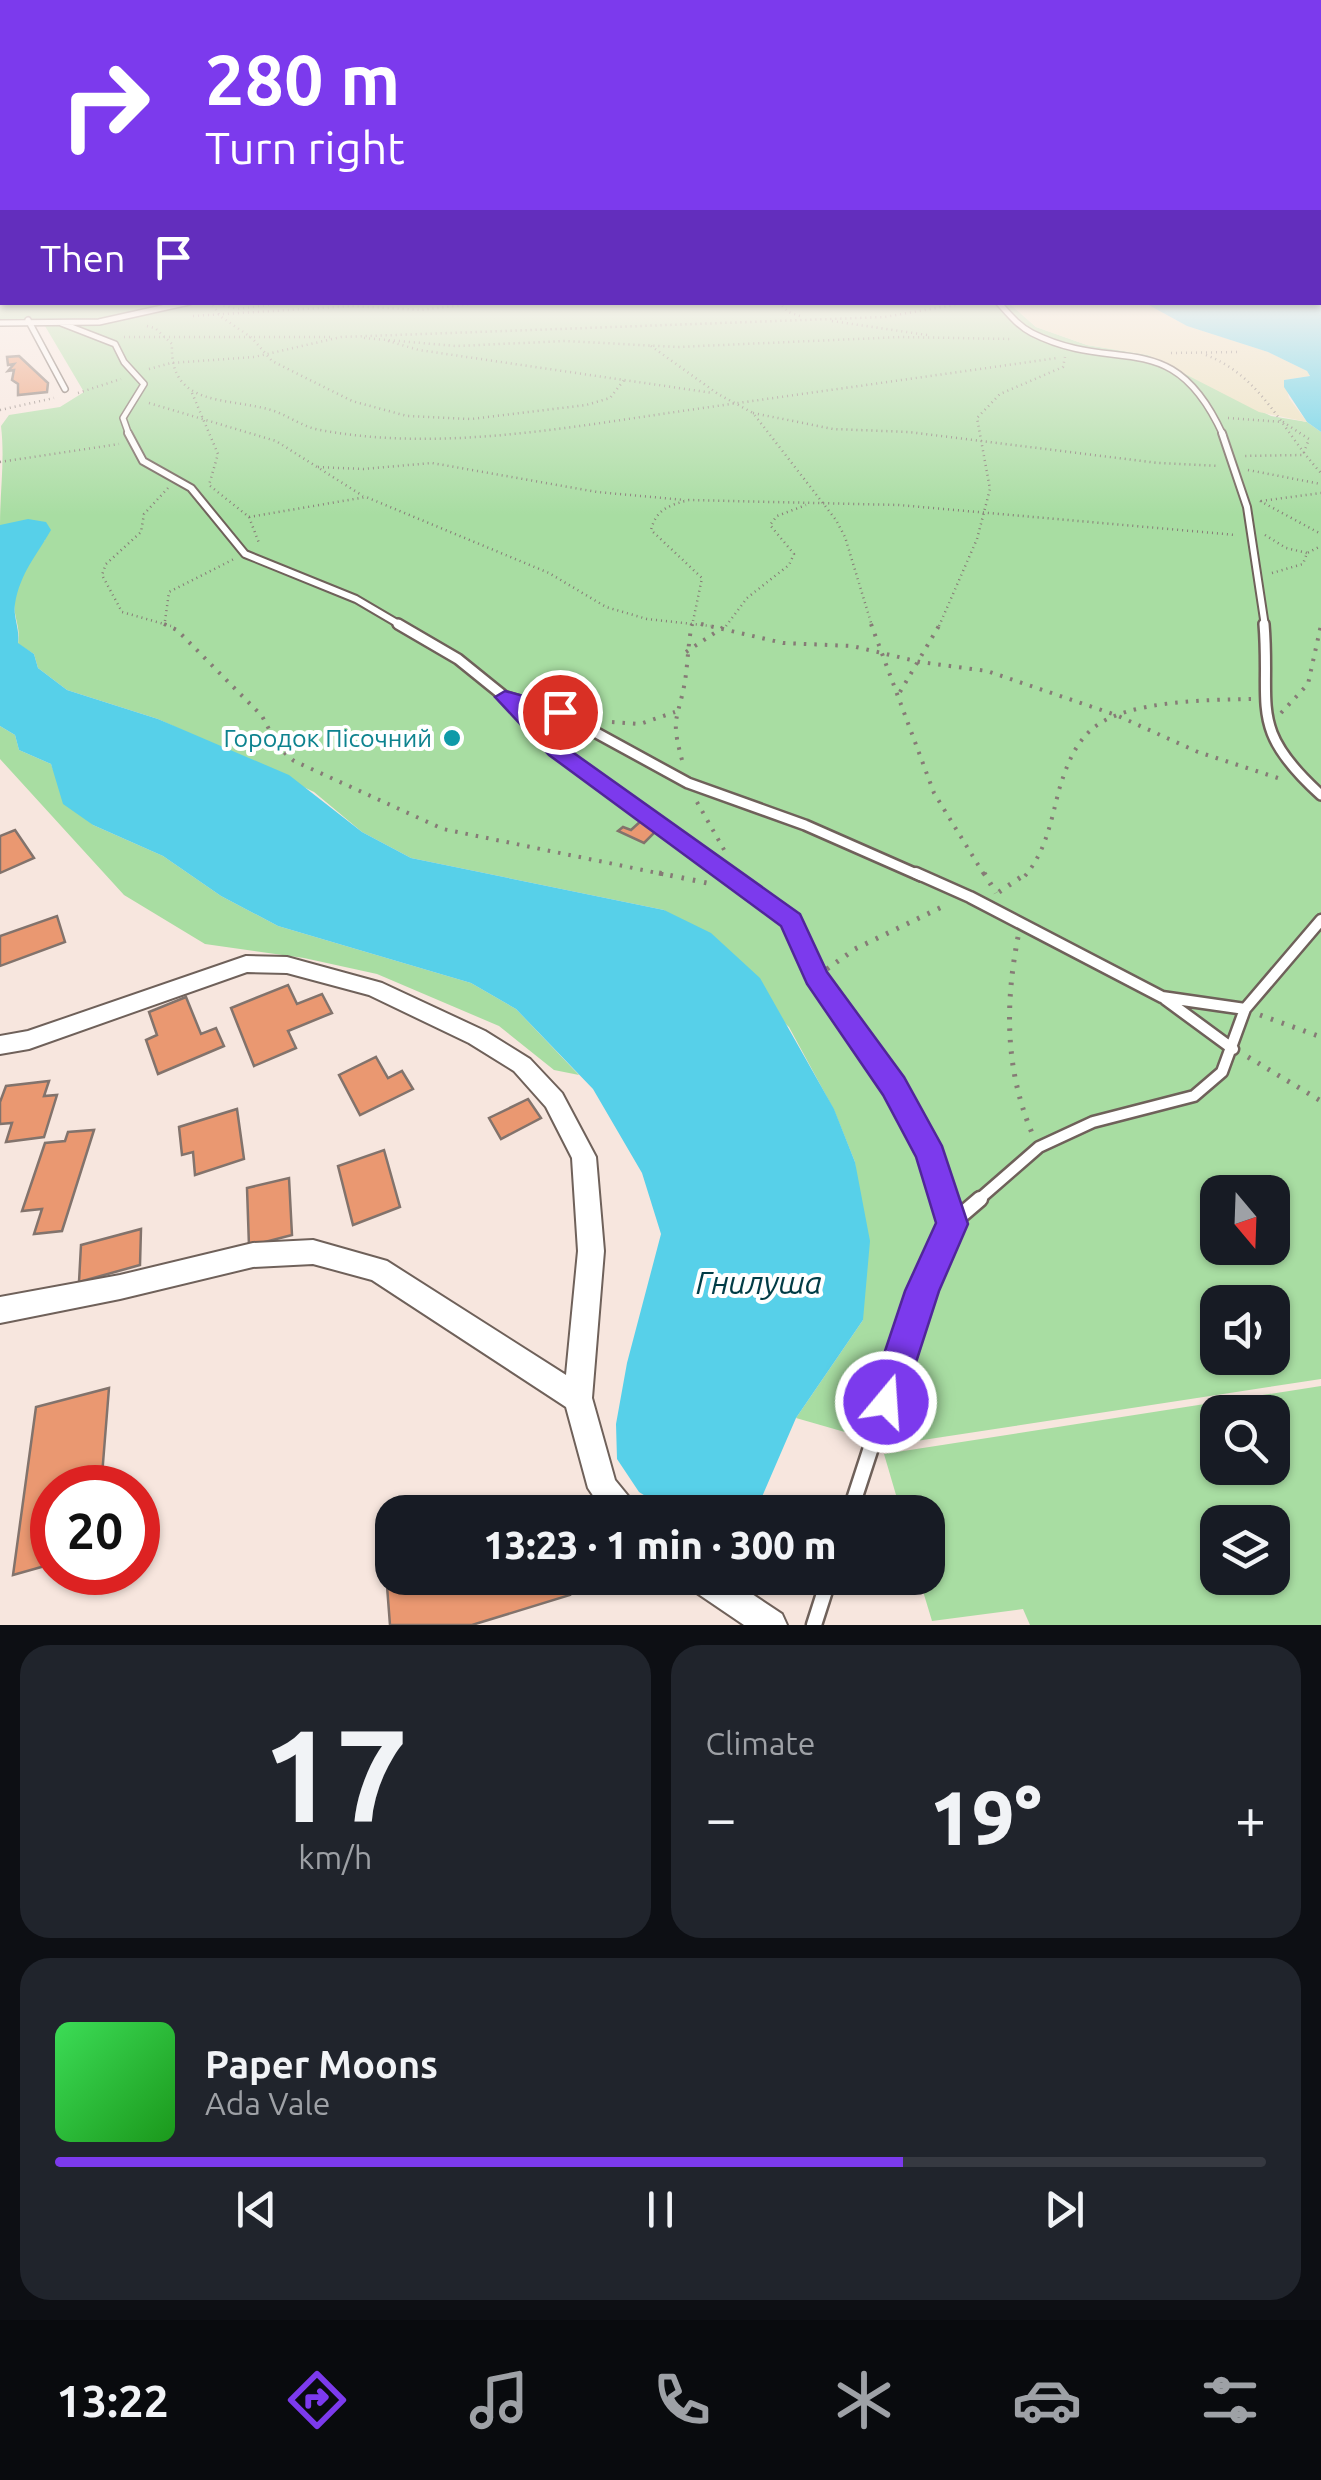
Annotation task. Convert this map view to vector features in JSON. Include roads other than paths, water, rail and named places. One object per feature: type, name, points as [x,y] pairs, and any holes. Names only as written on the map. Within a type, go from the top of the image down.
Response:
[{"type":"street","points":[[0,1045],[29,1040],[246,964],[287,965],[375,990],[477,1037],[522,1066],[554,1100],[584,1157],[591,1251],[578,1398],[603,1488],[609,1495]]},
{"type":"street","points":[[0,1310],[252,1255],[313,1252],[378,1270],[578,1398]]},
{"type":"street","points":[[727,1595],[771,1625]]},
{"type":"lane","points":[[52,364],[65,389]]},
{"type":"lane","points":[[128,364],[144,384],[123,418],[131,443],[143,460],[178,478],[207,504],[226,535],[245,554],[356,599],[458,659],[505,697],[556,750],[792,920],[816,977],[894,1086],[931,1155],[952,1224]]},
{"type":"lane","points":[[1162,364],[1193,382],[1216,417],[1232,457],[1258,581],[1266,664],[1260,699],[1268,726],[1310,786],[1321,795]]},
{"type":"lane","points":[[505,697],[560,712],[688,783],[805,824],[1021,921],[1162,997],[1233,1049]]},
{"type":"lane","points":[[856,1495],[922,1291],[952,1224],[1039,1147],[1093,1122],[1194,1096],[1222,1072],[1245,1009],[1321,920]]},
{"type":"lane","points":[[1162,997],[1245,1009]]},
{"type":"lane","points":[[814,1625],[824,1595]]},
{"type":"water","points":[[1292,364],[1321,364],[1321,432],[1307,422],[1284,387],[1284,380],[1310,376]]},
{"type":"water","name":"Гнилуша","points":[[28,519],[46,522],[51,530],[17,593],[18,643],[34,654],[38,668],[67,690],[158,719],[289,775],[362,832],[411,858],[664,910],[711,933],[760,978],[834,1109],[855,1162],[870,1241],[863,1320],[796,1418],[763,1495],[644,1495],[617,1459],[616,1424],[627,1363],[661,1234],[642,1173],[593,1089],[516,1009],[471,983],[278,926],[221,896],[163,856],[93,825],[63,804],[51,764],[19,750],[15,735],[0,726],[0,525]]},
{"type":"place","name":"Городок Пісочний","points":[[452,738]]}]
